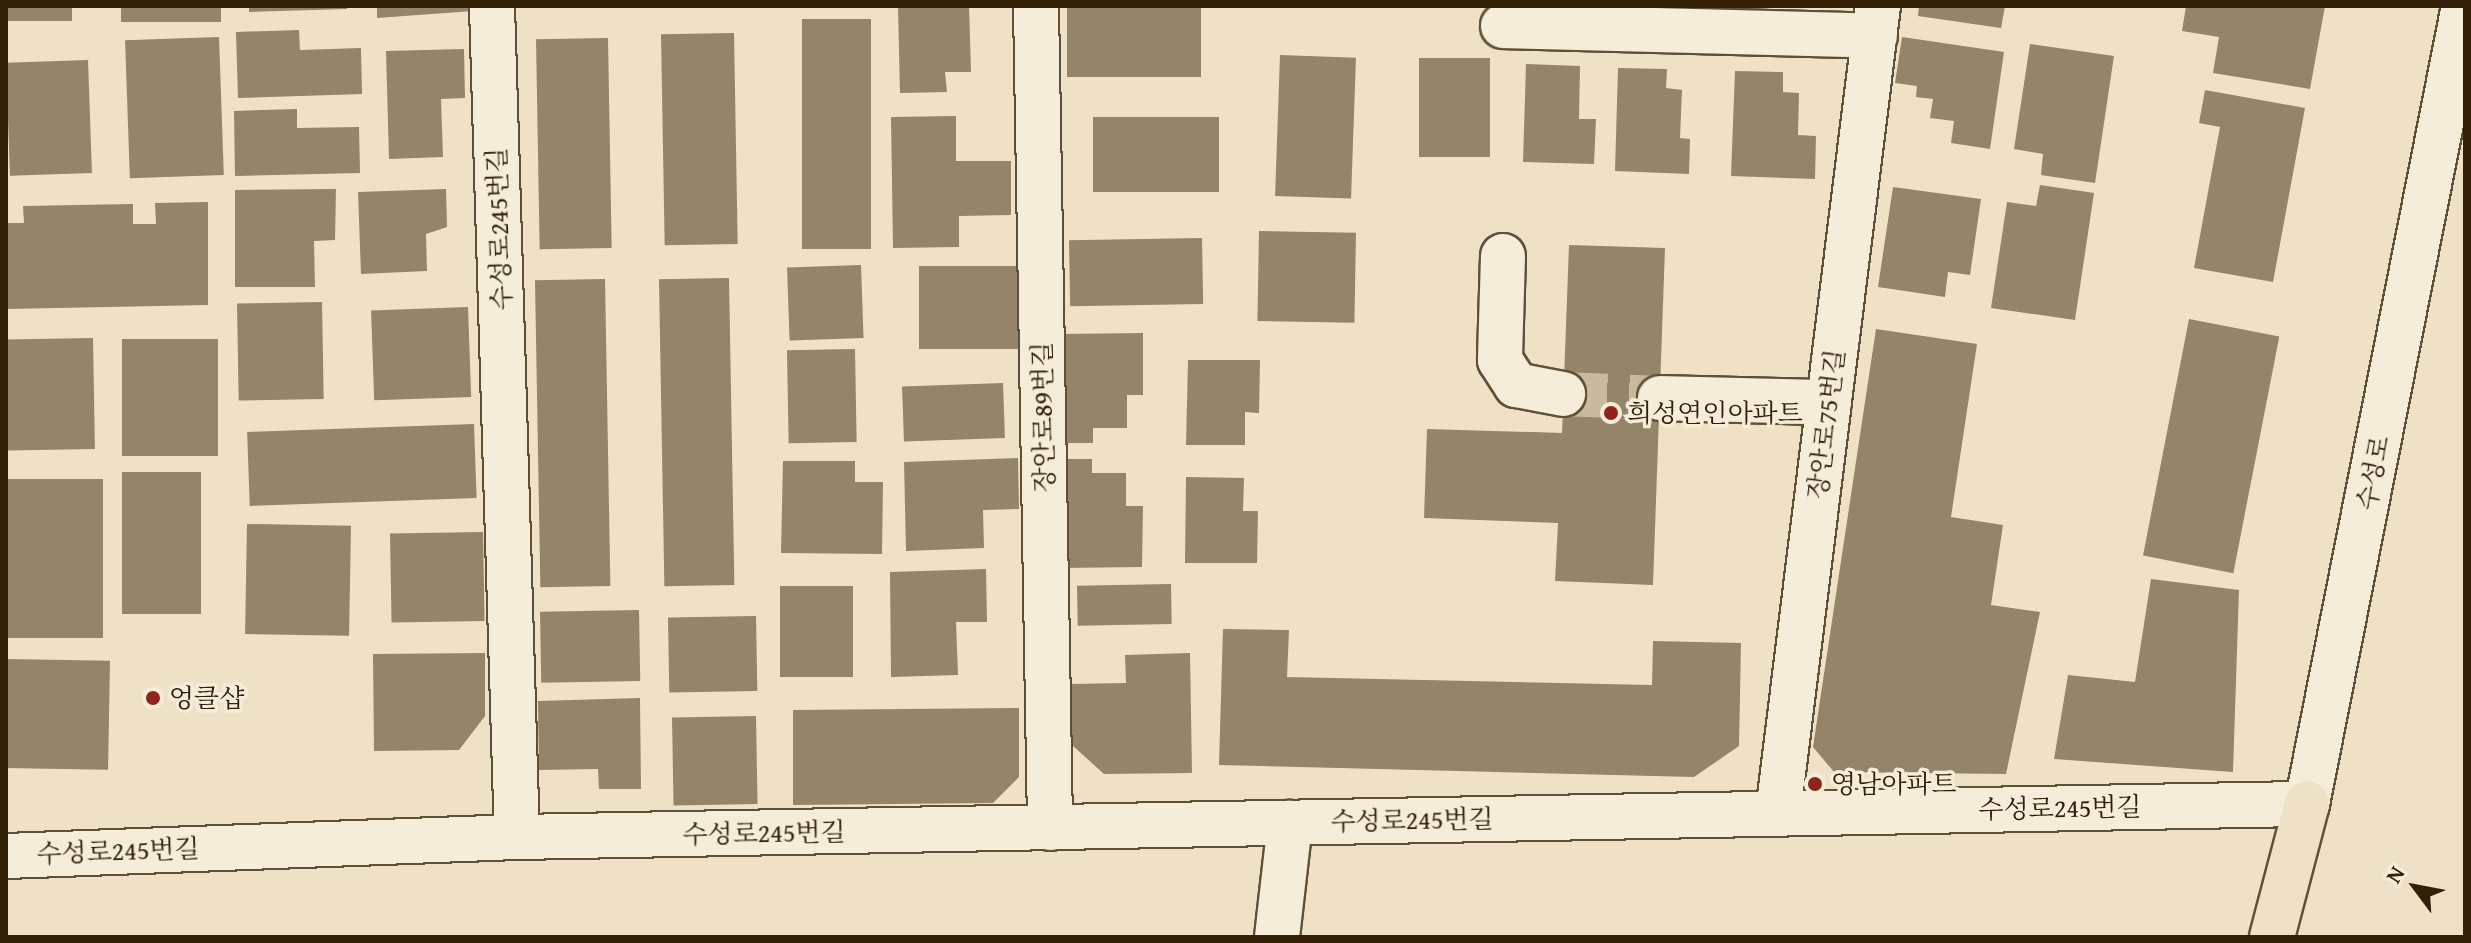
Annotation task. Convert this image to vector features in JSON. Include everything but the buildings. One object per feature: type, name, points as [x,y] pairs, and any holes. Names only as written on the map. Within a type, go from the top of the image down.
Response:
[{"type":"main road","name":"수성로","points":[[2272,937],[2307,804]]},
{"type":"street","name":"수성로245번길","points":[[492,6],[517,837]]},
{"type":"street","name":"장안로89번길","points":[[1036,6],[1050,828]]},
{"type":"street","name":"수성로","points":[[2307,804],[2452,139],[2464,6]]},
{"type":"street","name":"장안로75번길","points":[[1503,26],[1876,21],[1778,813]]},
{"type":"street","points":[[1503,256],[1500,360],[1516,385],[1563,394]]},
{"type":"street","points":[[1660,398],[1829,402]]},
{"type":"street","name":"수성로245번길","points":[[6,856],[517,837],[2307,804]]},
{"type":"street","points":[[1277,937],[1290,823]]},
{"type":"tunnel","points":[[1563,394],[1660,398]]},
{"type":"place","name":"희성연인아파트","points":[[1611,413]]},
{"type":"place","name":"엉클샵","points":[[153,698]]},
{"type":"place","name":"영남아파트","points":[[1815,784]]}]
